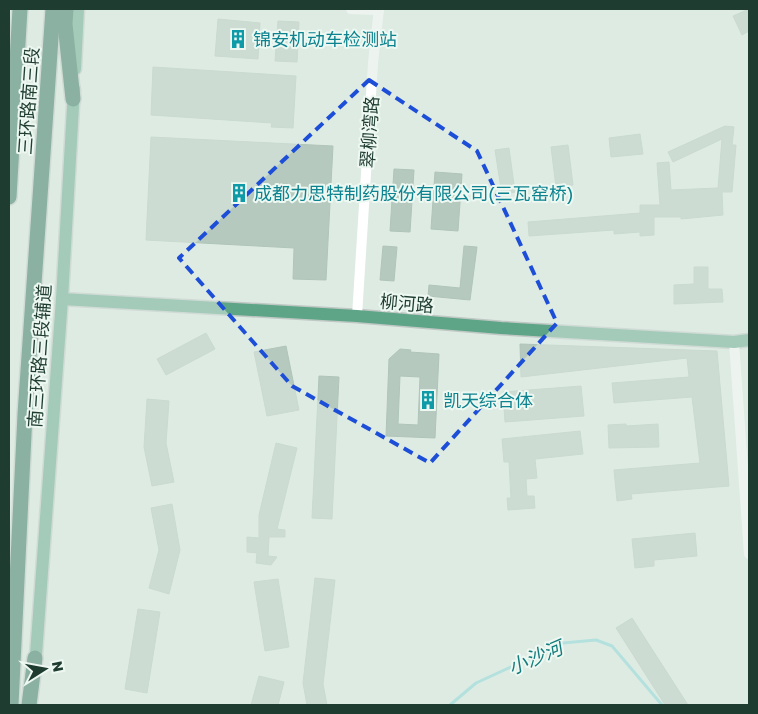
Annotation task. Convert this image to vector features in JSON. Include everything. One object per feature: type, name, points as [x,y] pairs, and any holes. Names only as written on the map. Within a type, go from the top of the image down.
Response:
[{"type":"highway","points":[[9,197],[20,9]]},
{"type":"highway","name":"三环路南三段","points":[[11,705],[25,414],[54,9]]},
{"type":"highway","points":[[66,9],[65,24],[73,99]]},
{"type":"highway","points":[[28,705],[35,658]]},
{"type":"main road","name":"南三环路三段辅道","points":[[33,705],[62,300],[78,9]]},
{"type":"main road","name":"柳河路","points":[[62,300],[357,316],[501,328],[734,342],[749,340]]},
{"type":"street","points":[[351,9],[379,9]]},
{"type":"street","name":"翠柳湾路","points":[[357,316],[373,63],[379,9]]},
{"type":"street","points":[[734,342],[749,554]]},
{"type":"highlighted area","points":[[369,80],[477,151],[557,323],[430,463],[292,386],[179,258]]},
{"type":"building","points":[[749,9],[749,31],[742,35],[733,16]]},
{"type":"building","name":"锦安机动车检测站","points":[[218,19],[260,23],[258,59],[215,56]]},
{"type":"building","points":[[278,21],[299,22],[297,62],[275,61]]},
{"type":"building","points":[[153,67],[296,76],[293,128],[271,127],[272,123],[151,115]]},
{"type":"building","points":[[725,126],[734,127],[732,145],[736,145],[732,192],[722,192],[723,215],[681,219],[681,217],[654,217],[654,235],[640,236],[640,232],[614,234],[614,230],[529,236],[528,222],[640,213],[640,205],[660,205],[657,163],[669,162],[671,190],[718,188],[722,139],[673,162],[668,152]]},
{"type":"building","points":[[640,134],[643,154],[611,157],[609,138]]},
{"type":"building","name":"成都力思特制药股份有限公司(三瓦窑桥)","points":[[151,137],[333,146],[326,280],[293,279],[294,248],[146,240]]},
{"type":"building","points":[[568,145],[573,185],[556,187],[551,147]]},
{"type":"building","points":[[509,148],[515,192],[502,195],[495,150]]},
{"type":"building","points":[[394,169],[414,170],[410,232],[390,231]]},
{"type":"building","points":[[435,172],[462,174],[458,231],[431,229]]},
{"type":"building","points":[[383,246],[397,247],[394,281],[380,280]]},
{"type":"building","points":[[464,246],[477,247],[470,300],[428,296],[429,285],[460,288]]},
{"type":"building","points":[[694,267],[708,267],[708,289],[722,289],[723,302],[674,304],[674,285],[694,284]]},
{"type":"building","points":[[206,333],[215,349],[166,375],[157,359]]},
{"type":"building","points":[[520,344],[717,351],[729,486],[631,494],[632,499],[617,501],[614,470],[700,463],[692,397],[614,403],[612,383],[689,377],[687,358],[521,377]]},
{"type":"building","points":[[286,346],[299,410],[267,416],[254,352]]},
{"type":"building","name":"凯天综合体","points":[[400,349],[411,350],[410,352],[439,354],[435,438],[386,436],[389,359]],"holes":[[[400,376],[420,377],[418,425],[398,424]]]},
{"type":"building","points":[[319,376],[339,377],[332,519],[312,518]]},
{"type":"building","points":[[581,386],[584,416],[505,422],[503,392]]},
{"type":"building","points":[[147,399],[169,401],[166,443],[174,482],[152,486],[144,447]]},
{"type":"building","points":[[626,424],[626,426],[658,424],[659,447],[609,448],[608,425]]},
{"type":"building","points":[[580,431],[583,454],[535,459],[537,478],[526,479],[527,496],[534,496],[535,508],[508,510],[507,498],[511,498],[509,462],[504,462],[502,439]]},
{"type":"building","points":[[276,443],[297,448],[277,529],[285,530],[285,537],[269,537],[268,556],[277,557],[271,565],[256,563],[257,553],[247,552],[247,537],[259,538],[259,515]]},
{"type":"building","points":[[172,504],[180,550],[169,594],[149,588],[159,550],[151,508]]},
{"type":"building","points":[[695,533],[697,556],[654,560],[654,566],[635,568],[632,539]]},
{"type":"building","points":[[315,578],[335,580],[323,684],[327,705],[307,705],[303,683]]},
{"type":"building","points":[[278,579],[289,647],[265,651],[254,582]]},
{"type":"building","points":[[138,609],[160,612],[147,693],[125,689]]},
{"type":"building","points":[[632,618],[688,705],[665,705],[616,628]]},
{"type":"building","points":[[259,676],[284,682],[278,705],[251,705]]},
{"type":"waterway","name":"小沙河","points":[[450,705],[476,683],[563,643],[596,640],[612,646],[662,705]]},
{"type":"place","name":"锦安机动车检测站","points":[[238,39]]},
{"type":"place","name":"成都力思特制药股份有限公司(三瓦窑桥)","points":[[239,193]]},
{"type":"place","name":"凯天综合体","points":[[428,400]]}]
